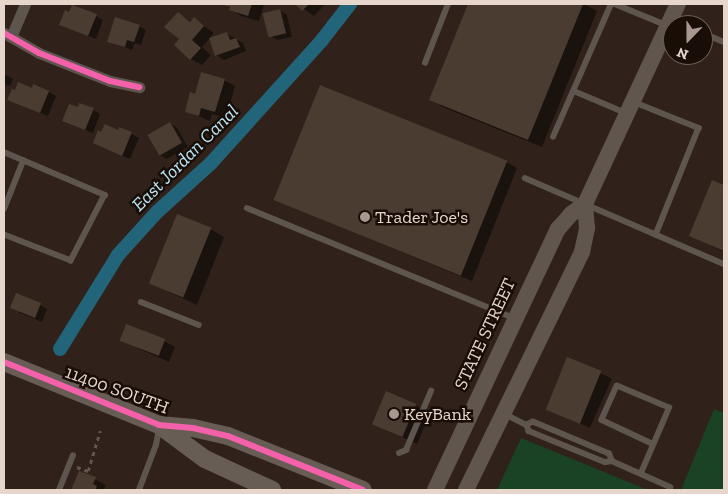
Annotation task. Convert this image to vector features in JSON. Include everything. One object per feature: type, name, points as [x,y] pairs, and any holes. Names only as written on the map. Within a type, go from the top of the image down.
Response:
[{"type":"main road","name":"STATE STREET","points":[[435,490],[514,318],[558,230],[571,214],[585,204],[630,108],[663,45]]},
{"type":"main road","name":"STATE STREET","points":[[466,490],[582,252],[587,228],[585,204]]},
{"type":"main road","name":"11400 SOUTH","points":[[4,362],[159,425],[204,459],[272,490]]},
{"type":"main road","name":"11400 SOUTH","points":[[159,425],[193,428],[228,436],[363,490]]},
{"type":"street","points":[[25,4],[7,35],[39,53],[110,81],[139,87]]},
{"type":"lane","points":[[425,63],[448,4]]},
{"type":"lane","points":[[553,137],[611,4]]},
{"type":"lane","points":[[616,4],[663,20]]},
{"type":"lane","points":[[574,90],[699,128],[656,235]]},
{"type":"lane","points":[[4,152],[105,195],[71,261],[4,235]]},
{"type":"lane","points":[[4,209],[24,161]]},
{"type":"lane","points":[[525,178],[724,264]]},
{"type":"lane","points":[[247,208],[514,318]]},
{"type":"lane","points":[[141,302],[199,325]]},
{"type":"lane","points":[[642,473],[654,444],[668,408],[617,386],[602,420],[654,444]]},
{"type":"lane","points":[[399,453],[406,450],[431,390]]},
{"type":"lane","points":[[503,413],[527,424],[533,422],[542,425],[609,454],[612,461]]},
{"type":"lane","points":[[527,424],[529,431],[605,462],[612,461],[670,487]]},
{"type":"lane","points":[[139,490],[156,445],[159,425]]},
{"type":"lane","points":[[59,490],[73,456]]},
{"type":"path","points":[[74,470],[79,467],[88,471],[100,431]]},
{"type":"green space","points":[[714,409],[724,413],[724,490],[681,490]]},
{"type":"green space","points":[[521,438],[648,490],[497,490]]},
{"type":"building","points":[[221,4],[252,4],[248,16],[229,10],[230,7]]},
{"type":"building","points":[[295,4],[309,4],[302,11]]},
{"type":"building","points":[[468,4],[583,4],[528,140],[429,100]]},
{"type":"building","points":[[72,5],[97,14],[88,36],[59,25],[65,10],[69,12]]},
{"type":"building","points":[[280,9],[286,33],[269,38],[263,13]]},
{"type":"building","points":[[178,12],[190,22],[194,17],[204,26],[192,40],[201,48],[190,60],[174,45],[179,39],[164,27]]},
{"type":"building","points":[[115,17],[140,25],[134,42],[127,40],[125,47],[107,42]]},
{"type":"building","points":[[227,32],[230,40],[236,38],[240,47],[215,56],[209,38]]},
{"type":"building","points":[[201,72],[225,79],[215,112],[201,108],[199,116],[185,112],[190,92],[195,94]]},
{"type":"building","points":[[18,82],[32,88],[33,84],[49,91],[40,113],[7,100],[12,89],[15,90]]},
{"type":"building","points":[[320,85],[507,161],[461,276],[274,200]]},
{"type":"building","points":[[79,103],[94,108],[85,130],[62,121],[69,104],[78,107]]},
{"type":"building","points":[[170,122],[182,143],[159,156],[147,135]]},
{"type":"building","points":[[105,124],[118,130],[119,127],[132,132],[122,156],[93,143],[98,130],[101,132]]},
{"type":"building","points":[[712,180],[724,185],[724,251],[689,236]]},
{"type":"building","points":[[177,214],[211,228],[183,297],[149,284]]},
{"type":"building","points":[[16,293],[41,303],[35,318],[10,308]]},
{"type":"building","points":[[126,324],[165,339],[159,356],[120,341]]},
{"type":"building","points":[[567,357],[601,371],[580,424],[546,410]]},
{"type":"building","name":"KeyBank","points":[[386,391],[416,404],[402,437],[372,424]]},
{"type":"building","points":[[79,471],[96,477],[93,484],[97,486],[95,490],[71,490]]},
{"type":"waterway","name":"East Jordan Canal","points":[[60,349],[118,255],[157,212],[211,163],[322,40],[350,4]]},
{"type":"cycle path","points":[[4,33],[39,53],[110,81],[139,87]]},
{"type":"cycle path","points":[[4,362],[159,425],[193,428],[228,436],[363,490]]},
{"type":"place","name":"Trader Joe's","points":[[365,217]]},
{"type":"place","name":"KeyBank","points":[[394,414]]}]
